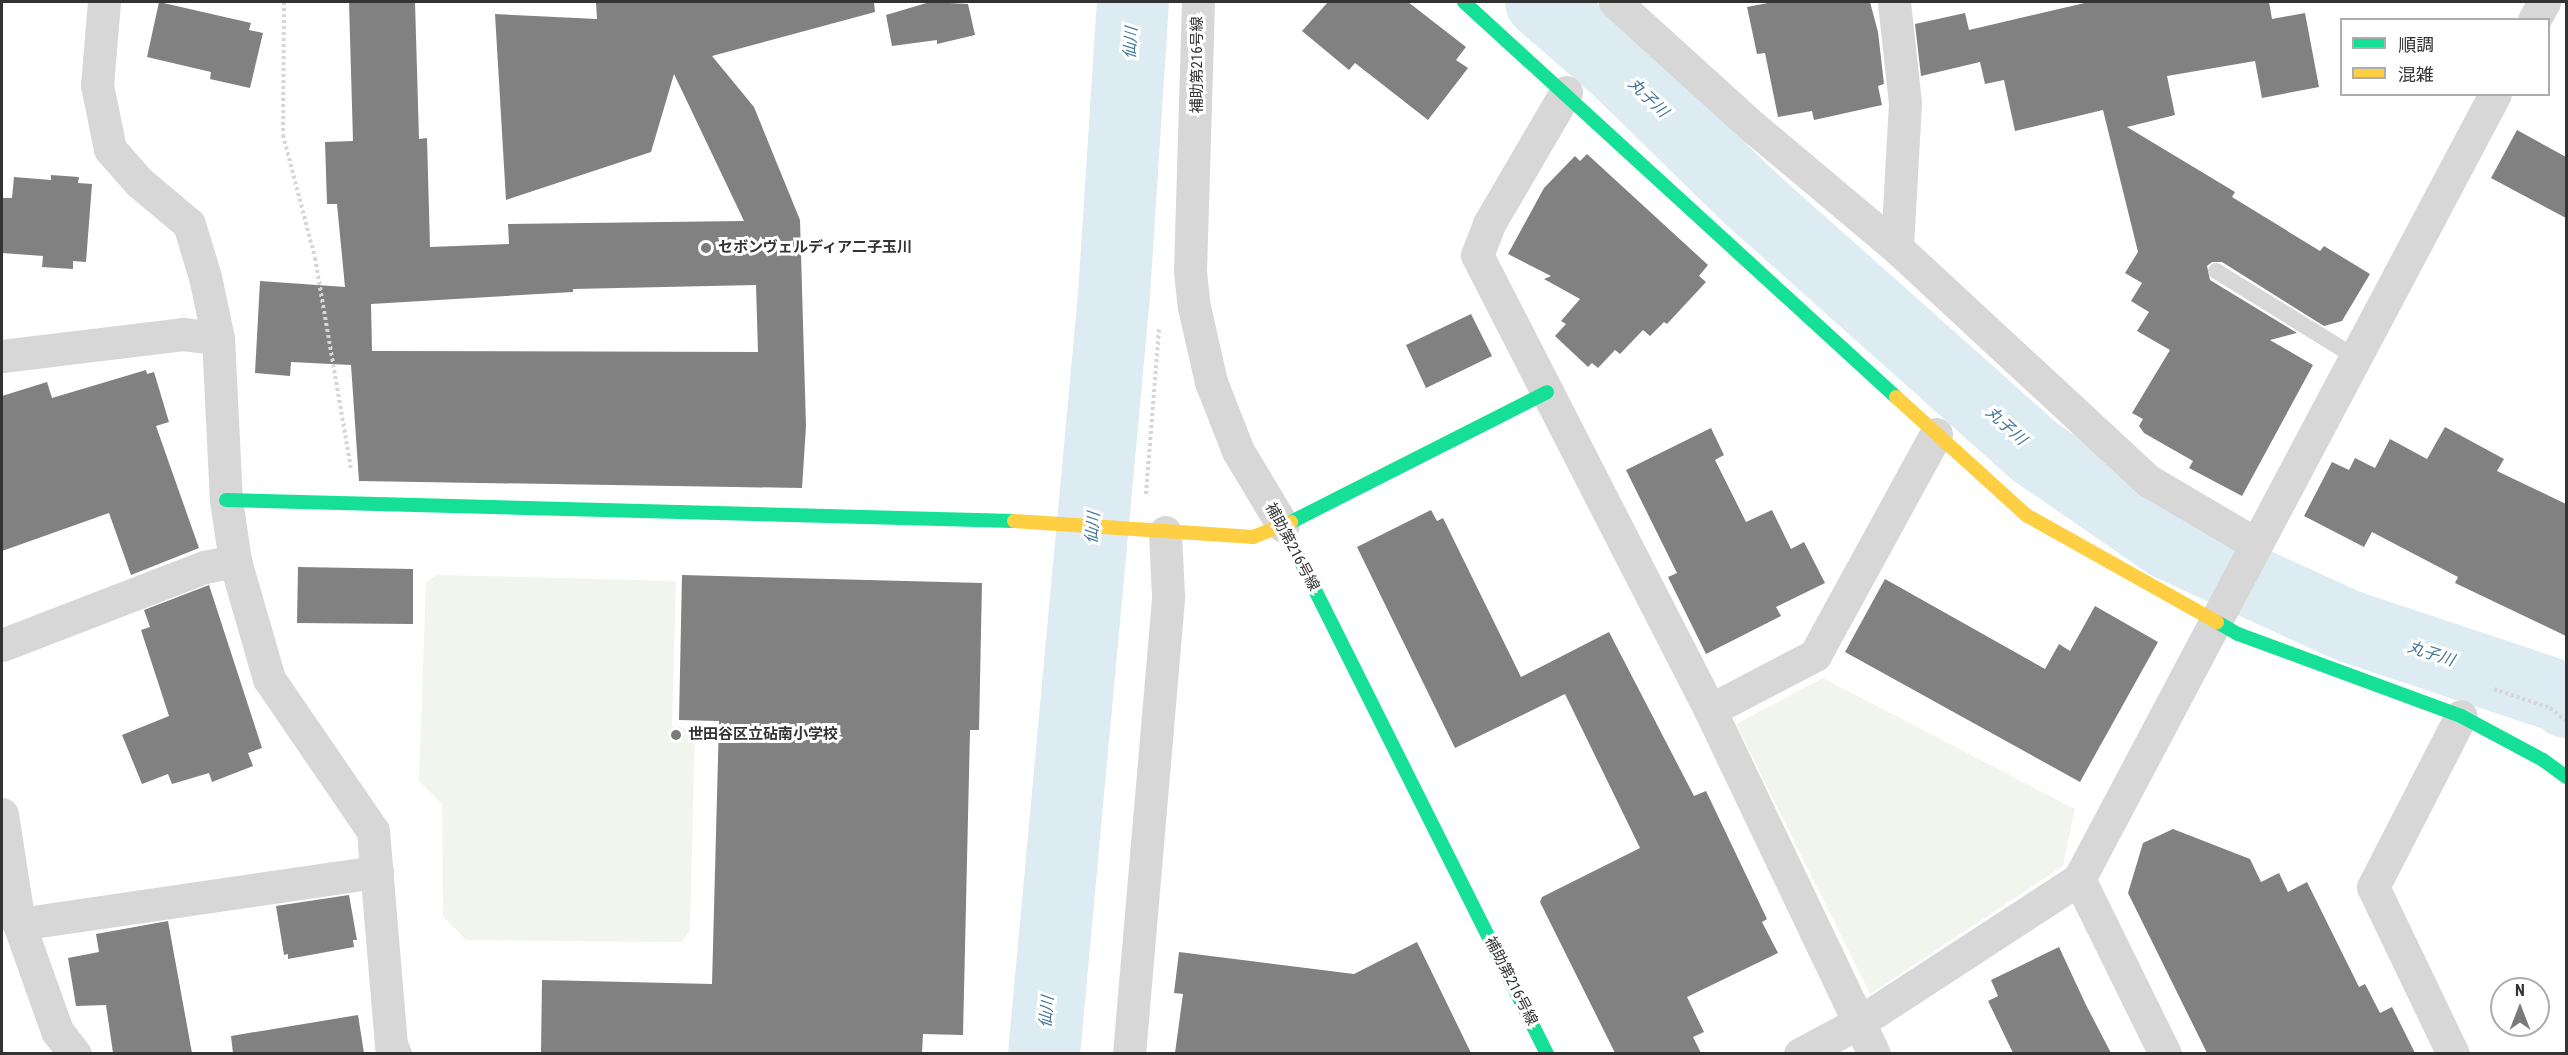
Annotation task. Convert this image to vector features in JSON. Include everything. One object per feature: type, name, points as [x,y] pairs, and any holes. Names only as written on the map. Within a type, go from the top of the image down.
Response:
[{"type":"street","points":[[104,2],[97,85],[110,149],[139,182],[189,224],[218,338],[226,500],[235,561],[269,679],[373,831],[391,1045],[395,1053]]},
{"type":"street","name":"補助第216号線","points":[[1198,2],[1190,271],[1194,307],[1211,382],[1238,451],[1283,526],[1547,1053]]},
{"type":"street","points":[[1464,2],[1566,92],[2026,515],[2238,634],[2461,716],[2543,760],[2566,777]]},
{"type":"street","points":[[1615,2],[1753,127],[1897,248],[2149,481],[2256,544]]},
{"type":"street","points":[[1894,2],[1905,103],[1897,248]]},
{"type":"street","points":[[2535,18],[2544,2]]},
{"type":"street","points":[[1566,92],[1489,224],[1478,255],[1710,710],[1874,1053]]},
{"type":"street","points":[[1800,1053],[1858,1023],[2079,879],[2493,96]]},
{"type":"street","points":[[2,356],[183,334],[218,338]]},
{"type":"street","points":[[226,500],[1040,522],[1253,537],[1283,526],[1547,392]]},
{"type":"street","points":[[1710,710],[1815,655],[1936,434]]},
{"type":"street","points":[[1129,1053],[1168,596],[1154,530]]},
{"type":"street","points":[[2,645],[204,567],[235,561]]},
{"type":"street","points":[[2453,1053],[2373,886],[2461,716]]},
{"type":"street","points":[[2,814],[20,924],[54,1022],[75,1053]]},
{"type":"street","points":[[20,924],[376,872]]},
{"type":"street","points":[[2079,879],[2165,1053]]},
{"type":"lane","points":[[2216,271],[2355,357]]},
{"type":"path","points":[[284,2],[283,135],[315,258],[355,504]]},
{"type":"shaded area","points":[[436,575],[676,581],[672,727],[695,728],[690,930],[682,942],[466,940],[443,916],[442,804],[419,781],[426,583]]},
{"type":"shaded area","points":[[1823,678],[2075,809],[2063,866],[1870,994],[1736,724]]},
{"type":"building","points":[[159,2],[251,23],[249,30],[263,33],[250,88],[210,79],[211,72],[147,57]]},
{"type":"building","name":"セボンヴェルディア二子玉川","points":[[349,2],[415,2],[419,139],[427,138],[430,247],[509,244],[508,224],[744,221],[674,74],[651,152],[506,200],[495,14],[597,19],[596,2],[874,2],[875,12],[712,56],[754,107],[800,220],[806,426],[802,488],[359,481],[351,365],[291,362],[290,376],[255,373],[260,281],[345,287],[337,204],[327,204],[325,142],[353,141]],"holes":[[[756,285],[758,352],[372,351],[371,304],[573,292],[573,289]]]},
{"type":"building","points":[[930,2],[968,4],[975,35],[937,44],[937,40],[892,46],[886,15]]},
{"type":"building","points":[[1328,2],[1408,2],[1466,47],[1456,60],[1468,68],[1428,120],[1355,63],[1349,70],[1302,31]]},
{"type":"building","points":[[1773,2],[1870,2],[1878,32],[1884,84],[1878,86],[1882,105],[1814,120],[1812,111],[1778,117],[1765,53],[1757,54],[1747,7]]},
{"type":"building","points":[[2089,2],[2269,2],[2272,19],[2305,13],[2319,87],[2262,98],[2255,61],[2167,76],[2175,115],[2127,127],[2235,192],[2232,197],[2320,251],[2324,246],[2370,274],[2342,321],[2324,326],[2222,262],[2212,262],[2207,266],[2210,280],[2297,333],[2270,340],[2313,365],[2242,496],[2189,468],[2193,461],[2144,433],[2139,426],[2143,419],[2132,413],[2170,350],[2137,331],[2149,312],[2131,301],[2142,283],[2125,273],[2138,252],[2103,110],[2015,131],[2004,80],[1985,84],[1980,62],[1921,76],[1915,24],[1965,13],[1969,30]]},
{"type":"building","points":[[2517,130],[2566,157],[2566,218],[2491,178]]},
{"type":"building","points":[[1587,154],[1708,265],[1699,276],[1706,282],[1667,324],[1664,322],[1650,336],[1643,330],[1620,354],[1615,350],[1598,368],[1592,363],[1588,367],[1555,336],[1566,324],[1561,321],[1580,299],[1544,279],[1551,276],[1508,254],[1544,188],[1575,156],[1580,161]]},
{"type":"building","points":[[51,175],[79,177],[78,183],[92,184],[86,262],[73,261],[73,269],[42,267],[43,256],[2,253],[2,198],[12,198],[14,177],[51,180]]},
{"type":"building","points":[[1471,314],[1492,356],[1426,388],[1406,345]]},
{"type":"building","points":[[146,370],[147,374],[154,372],[169,422],[156,426],[199,548],[131,575],[109,513],[2,551],[2,396],[47,382],[52,398]]},
{"type":"building","points":[[2445,427],[2504,459],[2497,471],[2566,504],[2566,636],[2455,583],[2458,577],[2372,532],[2364,547],[2304,516],[2332,462],[2349,470],[2355,458],[2375,468],[2390,439],[2427,459]]},
{"type":"building","points":[[1711,428],[1724,455],[1715,460],[1746,522],[1772,510],[1791,549],[1804,542],[1825,583],[1776,607],[1781,616],[1706,654],[1668,577],[1677,573],[1626,470]]},
{"type":"building","points":[[1431,510],[1437,521],[1443,518],[1521,677],[1609,632],[1694,796],[1706,791],[1767,919],[1762,922],[1778,953],[1687,997],[1704,1032],[1693,1037],[1701,1053],[1615,1053],[1540,902],[1542,897],[1640,848],[1565,694],[1455,748],[1357,547]]},
{"type":"building","points":[[298,567],[413,569],[413,624],[297,623]]},
{"type":"building","points":[[682,575],[982,583],[979,730],[970,730],[963,1035],[923,1034],[922,1053],[541,1053],[542,980],[712,984],[719,721],[679,720]]},
{"type":"building","points":[[1885,579],[2045,669],[2059,644],[2070,651],[2095,606],[2158,642],[2080,782],[1845,652]]},
{"type":"building","points":[[209,585],[262,748],[248,753],[253,766],[212,782],[209,773],[172,784],[168,774],[142,784],[122,735],[169,716],[141,630],[150,627],[144,610]]},
{"type":"building","points":[[2173,829],[2250,859],[2261,882],[2279,873],[2288,892],[2307,882],[2359,987],[2365,984],[2380,1013],[2392,1007],[2415,1053],[2207,1053],[2128,893],[2143,843]]},
{"type":"building","points":[[349,895],[357,940],[353,940],[354,947],[288,959],[288,954],[284,955],[276,906]]},
{"type":"building","points":[[168,921],[192,1053],[113,1053],[106,1005],[76,1006],[68,958],[99,952],[96,934]]},
{"type":"building","points":[[1417,942],[1471,1053],[1175,1053],[1183,994],[1174,993],[1179,952],[1354,974]]},
{"type":"building","points":[[2059,947],[2111,1053],[2013,1053],[1988,1001],[1998,996],[1991,980]]},
{"type":"building","points":[[358,1015],[364,1053],[233,1053],[231,1036]]},
{"type":"waterway","name":"仙川","points":[[1044,1054],[1114,295],[1133,2]]},
{"type":"waterway","name":"丸子川","points":[[1541,2],[1618,69],[1748,196],[2034,451],[2169,544],[2348,626],[2559,696],[2566,702]]},
{"type":"traffic: fast","points":[[1464,2],[1896,397]]},
{"type":"traffic: fast","points":[[1291,522],[1547,392]]},
{"type":"traffic: fast","points":[[226,500],[1014,521]]},
{"type":"traffic: fast","points":[[1283,526],[1547,1054]]},
{"type":"traffic: fast","points":[[2217,622],[2238,634],[2461,716],[2543,760],[2566,777]]},
{"type":"traffic: slow","points":[[1896,397],[2026,515],[2217,622]]},
{"type":"traffic: slow","points":[[1014,521],[1253,537],[1291,522]]},
{"type":"place","name":"セボンヴェルディア二子玉川","points":[[706,248]]},
{"type":"place","name":"世田谷区立砧南小学校","points":[[676,735]]}]
